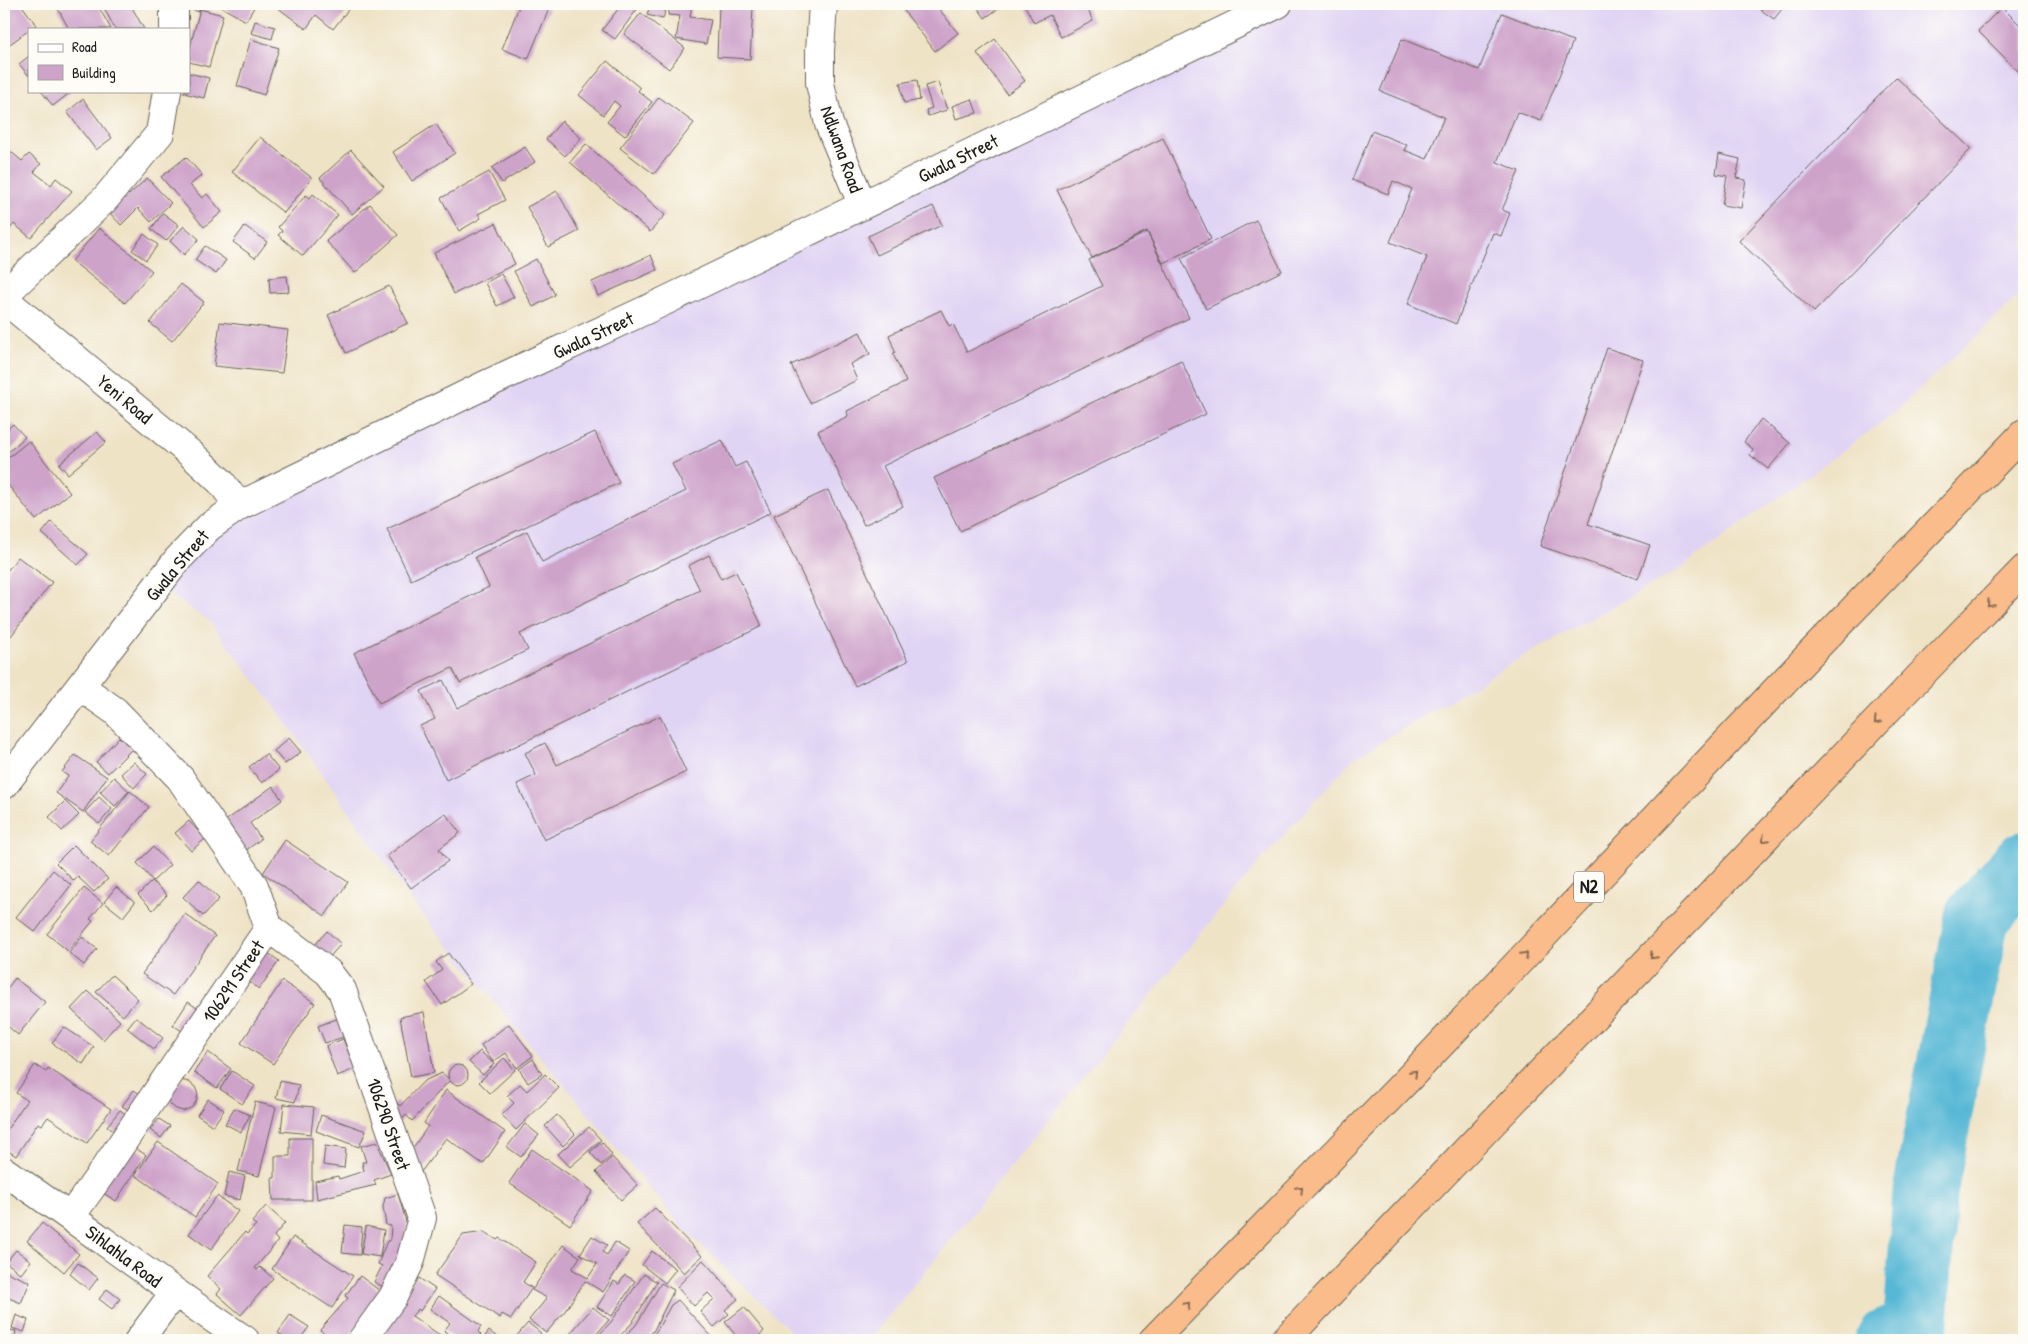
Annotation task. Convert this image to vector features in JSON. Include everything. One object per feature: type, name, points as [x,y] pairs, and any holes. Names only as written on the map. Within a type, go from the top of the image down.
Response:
[{"type":"highway","name":"N2","points":[[1153,1340],[1409,1078],[1798,667],[2024,433]]},
{"type":"highway","points":[[1284,1340],[1917,679],[2024,570]]},
{"type":"street","points":[[174,4],[174,28]]},
{"type":"street","name":"Ndlwana Road","points":[[823,4],[820,34],[820,83],[829,124],[862,204]]},
{"type":"street","name":"Gwala Street","points":[[4,786],[178,559],[208,527],[239,506],[466,394],[665,301],[1278,4]]},
{"type":"street","points":[[4,297],[105,200],[160,133],[167,92]]},
{"type":"street","name":"Yeni Road","points":[[4,297],[191,454],[221,482],[239,506]]},
{"type":"street","name":"106291 Street","points":[[71,1216],[269,928],[254,886],[180,778],[115,711],[80,687]]},
{"type":"street","name":"106290 Street","points":[[269,928],[328,972],[342,990],[422,1218],[410,1262],[393,1298],[362,1340]]},
{"type":"street","name":"Sihlahla Road","points":[[4,1171],[71,1216],[174,1293],[245,1340]]},
{"type":"street","points":[[139,1340],[174,1293]]},
{"type":"shaded area","points":[[1282,4],[2024,4],[2024,291],[1893,414],[1677,571],[1515,661],[1353,759],[1260,861],[869,1340],[800,1340],[680,1225],[413,903],[278,711],[210,622],[158,586],[209,527]]},
{"type":"building","points":[[4,4],[21,4],[36,25],[28,28],[28,31],[6,47],[4,44]]},
{"type":"building","points":[[67,4],[97,4],[110,28],[68,28],[58,9]]},
{"type":"building","points":[[102,4],[118,4],[121,8],[130,4],[143,28],[114,28]]},
{"type":"building","points":[[182,4],[202,4],[198,12]]},
{"type":"building","points":[[216,4],[256,4],[246,21]]},
{"type":"building","points":[[273,4],[349,4],[351,6],[333,29],[316,15],[306,29]]},
{"type":"building","points":[[520,4],[535,4],[549,9],[528,59],[502,49]]},
{"type":"building","points":[[622,4],[641,4],[615,39],[602,30]]},
{"type":"building","points":[[650,4],[667,4],[663,19],[647,15]]},
{"type":"building","points":[[670,4],[692,4],[690,17],[711,20],[706,44],[676,39],[680,16],[668,15]]},
{"type":"building","points":[[913,4],[935,4],[958,33],[935,51],[904,11]]},
{"type":"building","points":[[975,4],[1005,4],[985,18]]},
{"type":"building","points":[[1024,4],[1085,4],[1093,21],[1061,37],[1050,15],[1034,23]]},
{"type":"building","points":[[1765,4],[1786,4],[1774,19],[1761,10]]},
{"type":"building","points":[[719,6],[753,8],[750,59],[717,57]]},
{"type":"building","points":[[2002,7],[2024,29],[2024,77],[1978,31]]},
{"type":"building","points":[[200,9],[223,15],[209,67],[190,62],[190,47]]},
{"type":"building","points":[[641,13],[685,48],[669,69],[624,34]]},
{"type":"building","points":[[1502,13],[1573,41],[1541,121],[1517,112],[1497,162],[1519,171],[1502,210],[1510,213],[1501,236],[1493,233],[1456,324],[1408,304],[1427,257],[1390,242],[1412,189],[1393,181],[1388,194],[1352,180],[1372,131],[1407,145],[1404,150],[1427,159],[1444,117],[1380,91],[1402,39],[1479,70]]},
{"type":"building","points":[[255,21],[275,27],[272,39],[251,33]]},
{"type":"building","points":[[251,39],[279,48],[264,95],[237,86]]},
{"type":"building","points":[[995,39],[1025,81],[1007,94],[977,53]]},
{"type":"building","points":[[28,57],[28,75],[19,64]]},
{"type":"building","points":[[607,61],[640,88],[638,91],[652,102],[625,136],[607,122],[620,106],[614,101],[603,115],[579,95]]},
{"type":"building","points":[[190,73],[209,78],[204,98],[184,93],[190,92]]},
{"type":"building","points":[[1896,77],[1971,149],[1814,312],[1739,241]]},
{"type":"building","points":[[917,80],[920,100],[904,103],[900,83]]},
{"type":"building","points":[[938,82],[947,110],[928,116],[926,110],[932,108],[925,86]]},
{"type":"building","points":[[42,92],[71,92],[53,106]]},
{"type":"building","points":[[659,97],[694,123],[654,174],[620,148]]},
{"type":"building","points":[[83,99],[112,138],[96,150],[67,112]]},
{"type":"building","points":[[972,99],[977,113],[956,119],[952,106]]},
{"type":"building","points":[[562,121],[581,138],[565,156],[546,139]]},
{"type":"building","points":[[436,124],[455,153],[412,181],[393,152]]},
{"type":"building","points":[[260,137],[312,178],[284,213],[232,172]]},
{"type":"building","points":[[1163,138],[1211,239],[1163,263],[1147,231],[1092,258],[1057,190]]},
{"type":"building","points":[[586,144],[665,215],[650,232],[570,162]]},
{"type":"building","points":[[4,146],[22,161],[29,154],[41,164],[34,172],[51,185],[56,178],[72,191],[31,238],[14,224],[7,233],[4,230]]},
{"type":"building","points":[[525,147],[535,162],[502,183],[492,168]]},
{"type":"building","points":[[351,150],[384,186],[352,214],[320,178]]},
{"type":"building","points":[[1719,154],[1740,159],[1736,178],[1746,180],[1741,208],[1722,205],[1727,176],[1716,174]]},
{"type":"building","points":[[186,157],[202,175],[190,185],[202,198],[207,194],[222,212],[204,227],[161,177]]},
{"type":"building","points":[[489,172],[505,200],[478,214],[481,218],[459,231],[441,198]]},
{"type":"building","points":[[147,178],[171,203],[151,222],[138,208],[121,225],[106,209],[125,191],[129,195]]},
{"type":"building","points":[[557,191],[579,231],[548,247],[527,207]]},
{"type":"building","points":[[313,194],[338,215],[303,256],[278,235],[282,231],[278,227],[306,195],[310,198]]},
{"type":"building","points":[[370,204],[398,235],[355,273],[326,241]]},
{"type":"building","points":[[933,206],[942,225],[877,255],[868,236]]},
{"type":"building","points":[[163,213],[179,225],[166,241],[151,229]]},
{"type":"building","points":[[1256,220],[1282,271],[1206,309],[1181,258]]},
{"type":"building","points":[[496,223],[515,264],[454,294],[434,253]]},
{"type":"building","points":[[184,226],[199,239],[184,255],[170,241]]},
{"type":"building","points":[[245,226],[267,242],[255,258],[233,242]]},
{"type":"building","points":[[99,228],[152,271],[125,303],[72,261]]},
{"type":"building","points":[[1147,232],[1189,318],[883,466],[903,506],[864,525],[818,431],[848,416],[847,411],[906,382],[893,354],[895,352],[889,335],[941,310],[949,326],[953,324],[967,352],[1102,286],[1089,260]]},
{"type":"building","points":[[144,234],[158,245],[146,260],[132,250]]},
{"type":"building","points":[[205,246],[226,260],[216,274],[195,260]]},
{"type":"building","points":[[651,255],[657,270],[598,296],[592,282]]},
{"type":"building","points":[[536,259],[555,295],[533,307],[514,271]]},
{"type":"building","points":[[501,274],[514,297],[497,306],[485,283]]},
{"type":"building","points":[[287,276],[289,292],[270,293],[269,278]]},
{"type":"building","points":[[181,284],[204,302],[172,341],[150,323]]},
{"type":"building","points":[[389,286],[408,323],[346,353],[328,315]]},
{"type":"building","points":[[220,322],[288,330],[282,373],[214,366]]},
{"type":"building","points":[[860,332],[870,354],[850,364],[857,380],[810,403],[791,365]]},
{"type":"building","points":[[1607,348],[1643,360],[1588,524],[1650,545],[1638,579],[1540,546]]},
{"type":"building","points":[[1181,360],[1206,414],[960,531],[934,478]]},
{"type":"building","points":[[1761,419],[1790,443],[1768,469],[1750,455],[1753,449],[1744,442]]},
{"type":"building","points":[[13,424],[25,437],[6,454],[4,451],[4,432]]},
{"type":"building","points":[[97,432],[106,442],[68,474],[59,464]]},
{"type":"building","points":[[595,432],[619,483],[411,580],[387,529]]},
{"type":"building","points":[[722,440],[735,467],[746,462],[771,512],[520,634],[528,650],[460,683],[452,668],[379,703],[354,653],[489,587],[475,557],[527,531],[542,562],[686,491],[672,464]]},
{"type":"building","points":[[29,441],[70,493],[36,520],[4,480],[4,461]]},
{"type":"building","points":[[828,490],[908,661],[855,686],[774,515]]},
{"type":"building","points":[[51,522],[88,554],[78,565],[42,533]]},
{"type":"building","points":[[709,555],[721,579],[736,572],[762,626],[446,780],[420,726],[435,719],[421,691],[443,680],[457,708],[700,590],[688,566]]},
{"type":"building","points":[[18,557],[52,582],[11,636],[4,630],[4,575]]},
{"type":"building","points":[[660,716],[686,772],[544,840],[517,784],[536,775],[525,753],[545,743],[557,765]]},
{"type":"building","points":[[119,737],[132,749],[108,773],[96,762]]},
{"type":"building","points":[[289,738],[301,752],[285,764],[274,751]]},
{"type":"building","points":[[266,754],[279,770],[262,783],[249,767]]},
{"type":"building","points":[[75,755],[107,777],[83,812],[56,793],[68,776],[62,772]]},
{"type":"building","points":[[134,762],[147,774],[134,788],[121,774]]},
{"type":"building","points":[[114,777],[129,791],[115,806],[100,792]]},
{"type":"building","points":[[273,786],[282,800],[250,823],[261,839],[245,851],[224,822]]},
{"type":"building","points":[[130,791],[149,807],[109,856],[90,841]]},
{"type":"building","points":[[99,797],[112,809],[99,824],[85,812]]},
{"type":"building","points":[[65,801],[79,815],[62,831],[49,817]]},
{"type":"building","points":[[445,813],[460,833],[439,849],[448,861],[411,888],[387,856]]},
{"type":"building","points":[[189,821],[205,839],[191,851],[175,833]]},
{"type":"building","points":[[285,840],[348,882],[325,916],[263,873]]},
{"type":"building","points":[[74,845],[108,879],[94,892],[78,877],[74,881],[56,863]]},
{"type":"building","points":[[153,847],[170,865],[153,881],[137,863]]},
{"type":"building","points":[[53,870],[71,885],[35,932],[16,917]]},
{"type":"building","points":[[199,880],[219,899],[203,916],[183,897]]},
{"type":"building","points":[[152,881],[167,895],[153,910],[138,895]]},
{"type":"building","points":[[116,887],[135,902],[123,917],[104,902]]},
{"type":"building","points":[[84,888],[103,903],[90,919],[93,921],[68,951],[47,934]]},
{"type":"building","points":[[185,914],[215,936],[173,995],[142,974]]},
{"type":"building","points":[[327,931],[341,944],[326,961],[312,948]]},
{"type":"building","points":[[82,937],[97,949],[84,965],[69,953]]},
{"type":"building","points":[[264,950],[279,961],[259,989],[244,978]]},
{"type":"building","points":[[448,953],[471,984],[442,1005],[426,982],[442,970],[436,962]]},
{"type":"building","points":[[112,975],[138,999],[123,1016],[96,992]]},
{"type":"building","points":[[15,978],[45,1002],[18,1035],[4,1023],[4,993]]},
{"type":"building","points":[[282,981],[315,1003],[273,1064],[241,1043]]},
{"type":"building","points":[[88,991],[120,1021],[103,1040],[71,1009]]},
{"type":"building","points":[[188,1002],[206,1014],[191,1037],[173,1025]]},
{"type":"building","points":[[424,1012],[434,1073],[411,1077],[400,1017]]},
{"type":"building","points":[[344,1016],[350,1035],[325,1043],[318,1026]]},
{"type":"building","points":[[136,1017],[163,1038],[154,1049],[127,1028]]},
{"type":"building","points":[[509,1024],[533,1056],[517,1068],[506,1053],[493,1062],[481,1045]]},
{"type":"building","points":[[64,1027],[94,1047],[83,1064],[52,1043]]},
{"type":"building","points":[[343,1039],[355,1069],[337,1076],[326,1046]]},
{"type":"building","points":[[480,1051],[494,1064],[483,1075],[469,1062]]},
{"type":"building","points":[[208,1052],[231,1069],[217,1088],[194,1072]]},
{"type":"building","points":[[504,1058],[515,1070],[490,1093],[479,1082]]},
{"type":"building","points":[[533,1059],[542,1074],[528,1083],[519,1069]]},
{"type":"building","points":[[35,1065],[46,1072],[48,1068],[111,1109],[87,1143],[48,1117],[42,1125],[38,1123],[16,1156],[4,1148],[4,1134],[27,1100],[16,1093]]},
{"type":"building","points":[[458,1065],[465,1068],[468,1075],[465,1082],[458,1085],[451,1082],[448,1075],[451,1068]]},
{"type":"building","points":[[232,1071],[255,1086],[242,1104],[220,1089]]},
{"type":"building","points":[[442,1073],[450,1080],[412,1121],[406,1115],[398,1124],[387,1110],[396,1102],[400,1106],[424,1081]]},
{"type":"building","points":[[545,1074],[559,1088],[516,1130],[502,1115],[514,1103],[507,1096],[520,1084],[527,1091]]},
{"type":"building","points":[[181,1080],[189,1082],[195,1087],[198,1094],[196,1102],[191,1108],[183,1111],[176,1109],[170,1104],[167,1097]]},
{"type":"building","points":[[280,1081],[299,1085],[295,1102],[276,1098]]},
{"type":"building","points":[[134,1090],[147,1099],[136,1115],[122,1106]]},
{"type":"building","points":[[446,1090],[505,1132],[483,1164],[446,1138],[421,1172],[406,1158],[428,1126],[424,1123]]},
{"type":"building","points":[[208,1099],[224,1110],[213,1126],[197,1115]]},
{"type":"building","points":[[255,1102],[276,1107],[259,1176],[238,1171]]},
{"type":"building","points":[[284,1104],[314,1107],[311,1134],[281,1131]]},
{"type":"building","points":[[234,1108],[250,1115],[241,1132],[225,1124]]},
{"type":"building","points":[[120,1110],[133,1119],[120,1136],[107,1126]]},
{"type":"building","points":[[321,1115],[366,1131],[359,1147],[316,1131]]},
{"type":"building","points":[[557,1115],[575,1134],[563,1146],[545,1126]]},
{"type":"building","points":[[159,1119],[170,1126],[161,1138],[150,1130]]},
{"type":"building","points":[[525,1124],[539,1135],[521,1157],[507,1147]]},
{"type":"building","points":[[589,1127],[601,1140],[570,1167],[558,1154]]},
{"type":"building","points":[[290,1138],[312,1138],[312,1200],[273,1200],[272,1178],[275,1178],[275,1156],[290,1156]]},
{"type":"building","points":[[126,1142],[146,1155],[116,1201],[95,1188]]},
{"type":"building","points":[[158,1142],[218,1184],[195,1217],[135,1175]]},
{"type":"building","points":[[377,1142],[391,1174],[374,1180],[376,1185],[317,1199],[315,1181],[338,1176],[339,1179],[364,1171],[362,1162],[366,1162],[361,1146]]},
{"type":"building","points":[[602,1142],[612,1155],[601,1165],[590,1152]]},
{"type":"building","points":[[325,1146],[346,1149],[344,1168],[323,1165]]},
{"type":"building","points":[[532,1149],[593,1191],[570,1225],[509,1183]]},
{"type":"building","points":[[612,1157],[638,1185],[621,1200],[596,1172]]},
{"type":"building","points":[[229,1172],[245,1176],[240,1200],[224,1196]]},
{"type":"building","points":[[398,1194],[407,1225],[406,1242],[387,1289],[374,1282],[382,1266],[378,1264],[387,1241],[390,1241],[391,1226],[386,1225],[383,1207],[385,1198]]},
{"type":"building","points":[[217,1196],[238,1211],[211,1250],[189,1234]]},
{"type":"building","points":[[266,1206],[285,1223],[274,1236],[278,1241],[255,1268],[257,1270],[260,1267],[273,1278],[241,1315],[217,1294],[221,1289],[207,1276],[245,1232],[247,1234],[256,1225],[252,1222]]},
{"type":"building","points":[[655,1208],[702,1256],[684,1273],[637,1224]]},
{"type":"building","points":[[42,1223],[79,1254],[64,1272],[27,1241]]},
{"type":"building","points":[[345,1225],[362,1227],[360,1255],[342,1253]]},
{"type":"building","points":[[366,1226],[384,1230],[380,1257],[361,1254]]},
{"type":"building","points":[[484,1232],[497,1240],[499,1238],[536,1262],[523,1282],[532,1288],[511,1319],[502,1314],[500,1318],[435,1275],[463,1235]]},
{"type":"building","points":[[592,1236],[607,1245],[602,1252],[607,1255],[615,1242],[629,1251],[603,1292],[585,1281],[565,1311],[546,1333],[529,1320],[547,1298],[532,1290],[563,1245],[580,1257],[572,1269],[588,1278],[597,1264],[580,1254]]},
{"type":"building","points":[[293,1237],[353,1276],[332,1308],[272,1269]]},
{"type":"building","points":[[16,1250],[31,1261],[21,1274],[6,1262]]},
{"type":"building","points":[[652,1251],[676,1269],[665,1283],[642,1265]]},
{"type":"building","points":[[703,1260],[738,1299],[725,1310],[729,1314],[714,1327],[700,1312],[714,1299],[708,1293],[694,1306],[677,1287]]},
{"type":"building","points":[[78,1263],[98,1278],[89,1290],[70,1274]]},
{"type":"building","points":[[4,1271],[30,1282],[21,1303],[4,1296]]},
{"type":"building","points":[[644,1274],[657,1282],[632,1323],[616,1340],[594,1340],[611,1322]]},
{"type":"building","points":[[625,1275],[635,1281],[612,1316],[597,1307],[614,1281],[619,1284]]},
{"type":"building","points":[[360,1276],[380,1291],[359,1324],[346,1340],[331,1340],[320,1330],[348,1298],[345,1296]]},
{"type":"building","points":[[416,1276],[435,1289],[420,1311],[418,1309],[412,1316],[447,1340],[374,1340]]},
{"type":"building","points":[[661,1283],[674,1290],[654,1330],[645,1340],[621,1340],[636,1325]]},
{"type":"building","points":[[107,1289],[120,1299],[112,1309],[99,1299]]},
{"type":"building","points":[[439,1296],[481,1326],[478,1332],[482,1340],[457,1340],[444,1331],[450,1323],[430,1309]]},
{"type":"building","points":[[678,1300],[713,1338],[710,1340],[649,1340],[671,1305]]},
{"type":"building","points":[[593,1307],[609,1320],[591,1340],[575,1340],[569,1335]]},
{"type":"building","points":[[744,1307],[764,1331],[755,1340],[730,1340],[736,1336],[725,1322]]},
{"type":"building","points":[[16,1315],[28,1320],[24,1332],[12,1328]]},
{"type":"building","points":[[290,1315],[309,1327],[299,1340],[289,1340],[278,1333]]},
{"type":"building","points":[[528,1323],[541,1333],[535,1340],[513,1340]]},
{"type":"building","points":[[4,1329],[16,1331],[14,1340],[4,1340]]},
{"type":"building","points":[[489,1331],[501,1340],[482,1340]]},
{"type":"waterway","points":[[1888,1340],[1915,1336],[1925,1192],[1977,917],[2024,864]]}]
